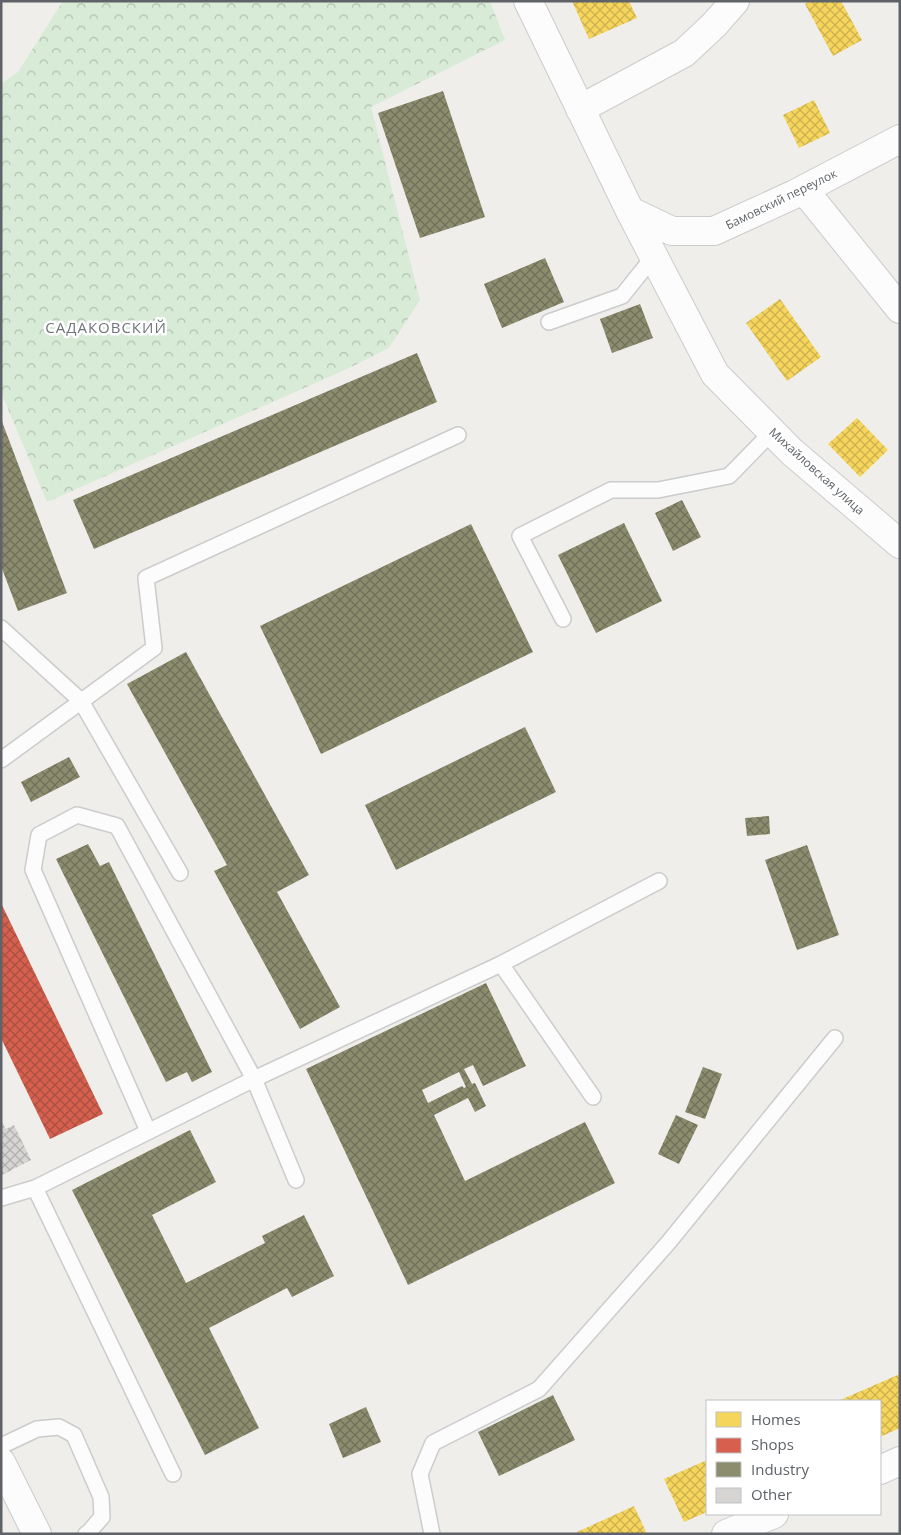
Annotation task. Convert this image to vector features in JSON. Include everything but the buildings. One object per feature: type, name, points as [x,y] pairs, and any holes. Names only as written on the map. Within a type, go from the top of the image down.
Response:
[{"type":"street","points":[[528,1],[630,211],[654,256]]},
{"type":"street","points":[[580,109],[684,53],[714,25],[735,1]]},
{"type":"street","name":"Бамовский переулок","points":[[630,211],[672,231],[714,231],[804,190],[900,139]]},
{"type":"street","points":[[804,190],[900,309]]},
{"type":"street","name":"Михайловская улица","points":[[654,256],[715,374],[792,452],[900,544]]},
{"type":"street","points":[[881,1470],[900,1461]]},
{"type":"street","points":[[1,1462],[37,1534]]},
{"type":"street","points":[[726,1534],[772,1515]]},
{"type":"lane","points":[[549,322],[622,296],[654,256]]},
{"type":"lane","points":[[562,619],[520,536],[610,490],[658,490],[730,476],[772,432]]},
{"type":"lane","points":[[1,760],[154,648],[146,578],[458,435]]},
{"type":"lane","points":[[1,628],[81,701],[180,873]]},
{"type":"lane","points":[[148,1131],[33,870],[39,835],[77,815],[117,826],[254,1079],[296,1180]]},
{"type":"lane","points":[[1,1198],[35,1188],[254,1079],[501,964],[659,881]]},
{"type":"lane","points":[[501,964],[593,1097]]},
{"type":"lane","points":[[432,1534],[420,1474],[433,1443],[539,1389],[668,1244],[835,1038]]},
{"type":"lane","points":[[35,1188],[173,1474]]},
{"type":"lane","points":[[1,1446],[37,1429],[59,1428],[74,1435],[101,1497],[102,1517],[86,1534]]},
{"type":"green space","points":[[63,1],[490,1],[505,40],[371,107],[420,300],[389,348],[349,368],[47,502],[1,392],[1,84],[18,72]]},
{"type":"district","name":"САДАКОВСКИЙ","points":[[106,327]]}]
